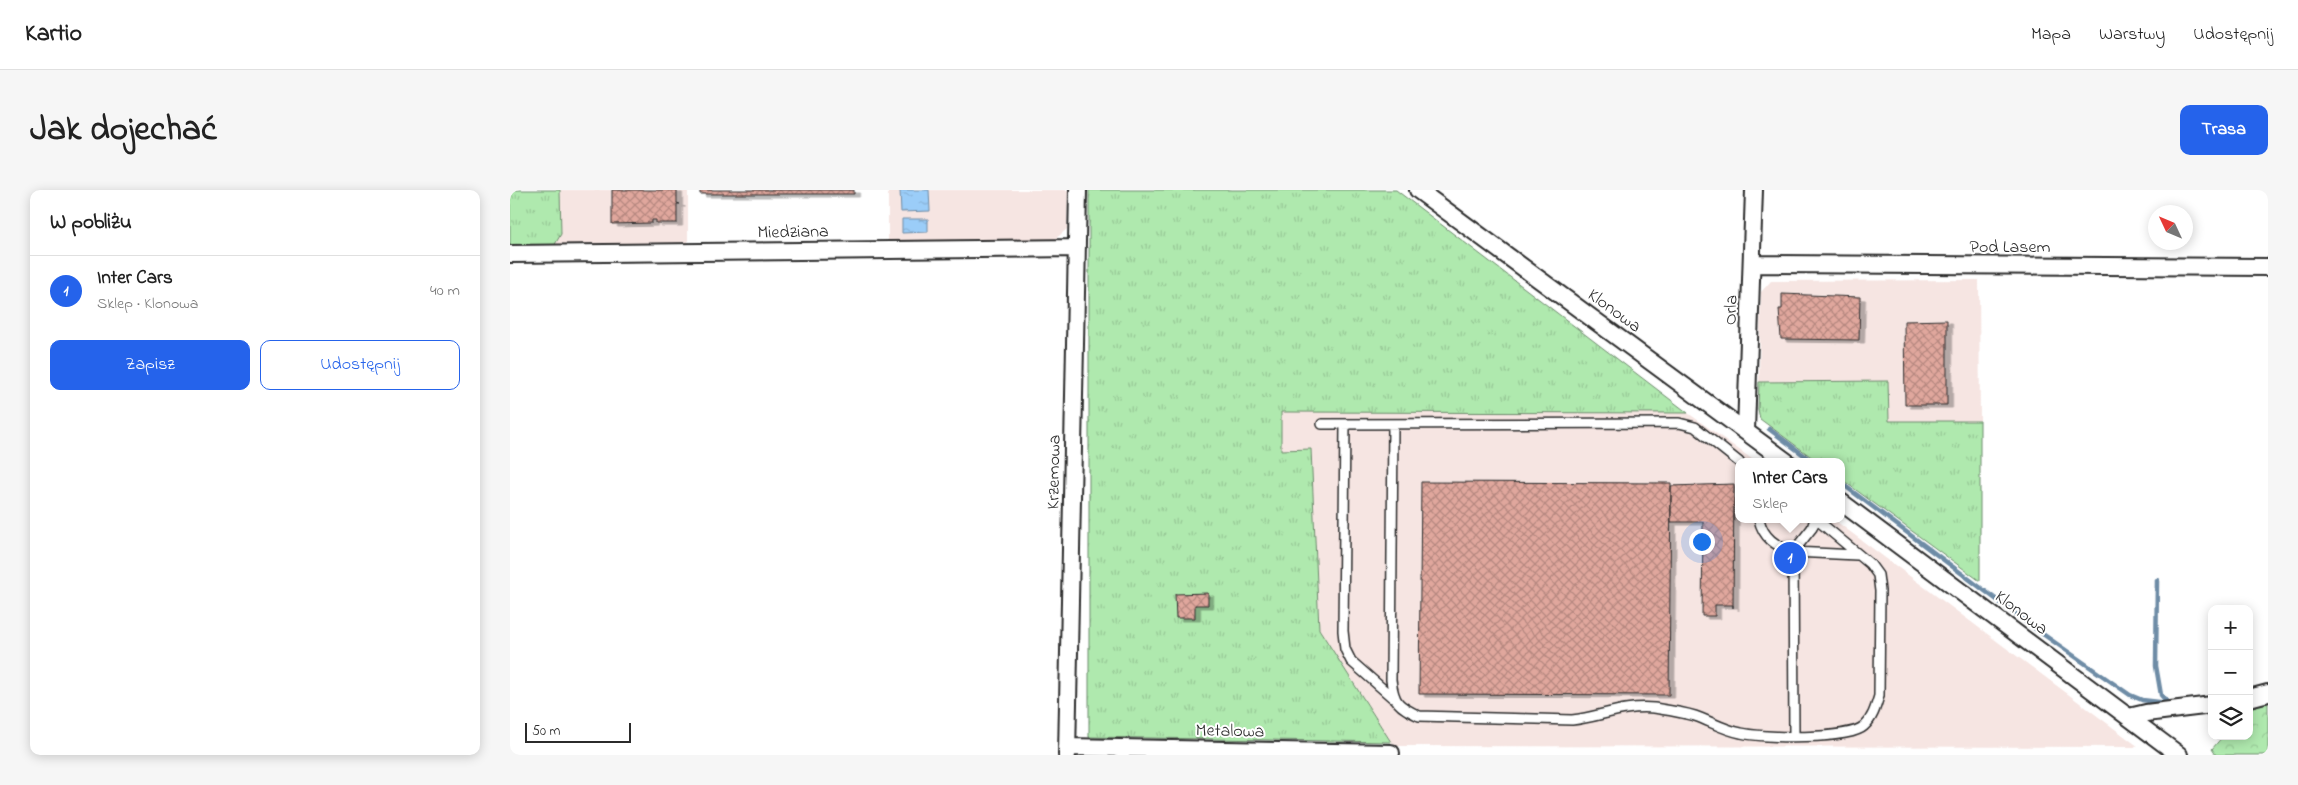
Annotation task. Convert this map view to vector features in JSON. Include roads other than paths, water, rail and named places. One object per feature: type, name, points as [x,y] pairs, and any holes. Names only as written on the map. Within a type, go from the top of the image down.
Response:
[{"type":"street","name":"Krzemowa","points":[[1067,751],[1078,190]]},
{"type":"street","name":"Klonowa","points":[[1418,190],[1782,458]]},
{"type":"street","name":"Orla","points":[[1746,431],[1754,190]]},
{"type":"street","name":"Miedziana","points":[[510,254],[1077,248]]},
{"type":"street","name":"Pod Lasem","points":[[1752,264],[2268,267]]},
{"type":"street","name":"Klonowa","points":[[1845,505],[2179,755]]},
{"type":"street","points":[[2253,697],[2268,693]]},
{"type":"street","points":[[2129,717],[2146,713],[2208,705]]},
{"type":"street","name":"Metalowa","points":[[1067,751],[1391,753]]},
{"type":"lane","points":[[1322,424],[1678,423],[1695,427],[1735,459]]},
{"type":"lane","points":[[1345,424],[1345,649],[1351,662],[1402,707],[1419,716],[1572,720],[1591,718],[1618,708],[1651,708],[1696,716],[1710,723],[1742,733],[1794,736],[1844,734],[1864,727],[1874,711],[1879,696],[1880,590],[1878,575],[1870,564],[1821,523]]},
{"type":"lane","points":[[1393,424],[1391,680],[1393,698]]},
{"type":"lane","points":[[1760,523],[1765,535],[1774,544],[1793,552],[1857,555]]},
{"type":"lane","points":[[1794,736],[1793,552],[1814,523]]},
{"type":"water","points":[[900,190],[929,190],[930,211],[901,212]]},
{"type":"water","points":[[902,219],[928,219],[928,232],[902,233]]},
{"type":"waterway","points":[[1769,429],[1808,458]]},
{"type":"waterway","points":[[1845,486],[2037,630],[2130,695],[2142,700],[2168,703],[2161,695],[2156,666],[2157,580]]},
{"type":"place","name":"Inter Cars","points":[[1790,558]]}]
